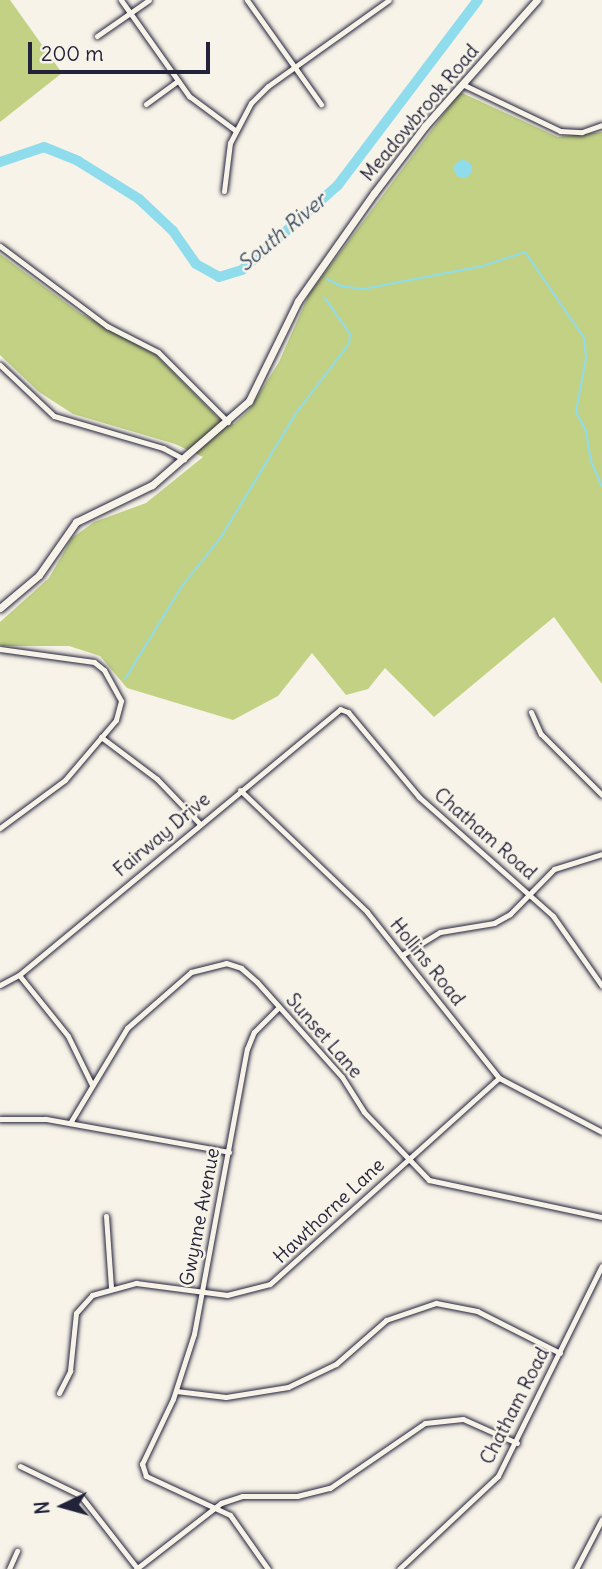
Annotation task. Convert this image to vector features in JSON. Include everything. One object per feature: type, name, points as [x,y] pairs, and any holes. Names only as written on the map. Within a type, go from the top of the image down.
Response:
[{"type":"street","points":[[121,0],[177,81],[201,108],[235,130]]},
{"type":"street","points":[[97,36],[149,0]]},
{"type":"street","points":[[247,0],[321,104]]},
{"type":"street","points":[[374,0],[379,7]]},
{"type":"street","points":[[224,191],[226,156],[235,130],[260,93],[389,0]]},
{"type":"street","name":"Meadowbrook Road","points":[[0,608],[39,575],[76,523],[142,492],[228,422],[262,383],[290,316],[317,273],[407,148],[537,0]]},
{"type":"street","points":[[146,104],[177,81]]},
{"type":"street","points":[[462,84],[560,131],[583,132],[602,125]]},
{"type":"street","points":[[0,246],[107,326],[158,352],[228,422]]},
{"type":"street","points":[[0,365],[54,416],[163,447],[184,459]]},
{"type":"street","points":[[0,601],[10,600]]},
{"type":"street","points":[[0,649],[98,664],[121,701],[116,720],[55,789],[0,828]]},
{"type":"street","name":"Fairway Drive","points":[[0,985],[19,975],[336,710],[344,710]]},
{"type":"street","name":"Chatham Road","points":[[344,710],[419,797],[529,893],[558,922],[602,986]]},
{"type":"street","points":[[531,712],[541,734],[602,795]]},
{"type":"street","points":[[101,737],[157,779],[200,824]]},
{"type":"street","name":"Hollins Road","points":[[240,790],[366,912],[499,1078],[602,1132]]},
{"type":"street","points":[[401,955],[440,932],[494,923],[554,869],[602,854]]},
{"type":"street","name":"Sunset Lane","points":[[70,1123],[127,1028],[198,968],[221,963],[241,968],[279,1007],[408,1160],[429,1180],[445,1187],[602,1217]]},
{"type":"street","points":[[19,975],[68,1036],[92,1085]]},
{"type":"street","name":"Gwynne Avenue","points":[[268,1569],[234,1519],[146,1476],[142,1464],[176,1391],[202,1293],[250,1040],[279,1007]]},
{"type":"street","name":"Hawthorne Lane","points":[[59,1393],[71,1371],[76,1313],[92,1295],[111,1287],[147,1284],[202,1293],[245,1294],[280,1278],[499,1078]]},
{"type":"street","points":[[0,1119],[70,1123],[229,1152]]},
{"type":"street","points":[[106,1216],[111,1287]]},
{"type":"street","name":"Chatham Road","points":[[399,1569],[492,1485],[517,1443],[602,1266]]},
{"type":"street","points":[[176,1391],[226,1398],[288,1387],[336,1364],[386,1320],[436,1303],[477,1311],[560,1353]]},
{"type":"street","points":[[20,1466],[80,1495],[137,1569],[213,1508],[242,1496],[297,1496],[330,1488],[405,1433],[435,1419],[472,1421],[517,1443]]},
{"type":"street","points":[[576,1569],[602,1518]]},
{"type":"street","points":[[9,1569],[17,1551]]},
{"type":"green space","points":[[0,0],[10,0],[62,73],[0,122]]},
{"type":"green space","points":[[460,92],[558,137],[602,132],[602,684],[554,617],[434,717],[385,668],[368,689],[346,695],[312,653],[278,696],[233,720],[127,688],[100,656],[69,646],[0,646],[0,622],[49,578],[72,538],[94,522],[146,503],[203,457],[175,444],[73,414],[39,392],[0,355],[0,254],[80,313],[156,355],[219,419],[234,424],[249,410],[279,362],[309,294]]},
{"type":"water","points":[[459,160],[467,160],[472,169],[470,176],[459,178],[454,173],[454,165]]},
{"type":"waterway","name":"South River","points":[[0,162],[44,147],[78,161],[139,199],[173,231],[196,264],[219,277],[242,270],[338,185],[478,0]]},
{"type":"waterway","points":[[327,279],[341,286],[363,289],[483,266],[525,252],[584,338],[586,358],[576,412],[586,431],[591,461],[602,487]]},
{"type":"waterway","points":[[125,679],[182,586],[221,537],[296,413],[349,344],[350,334],[325,298]]}]
